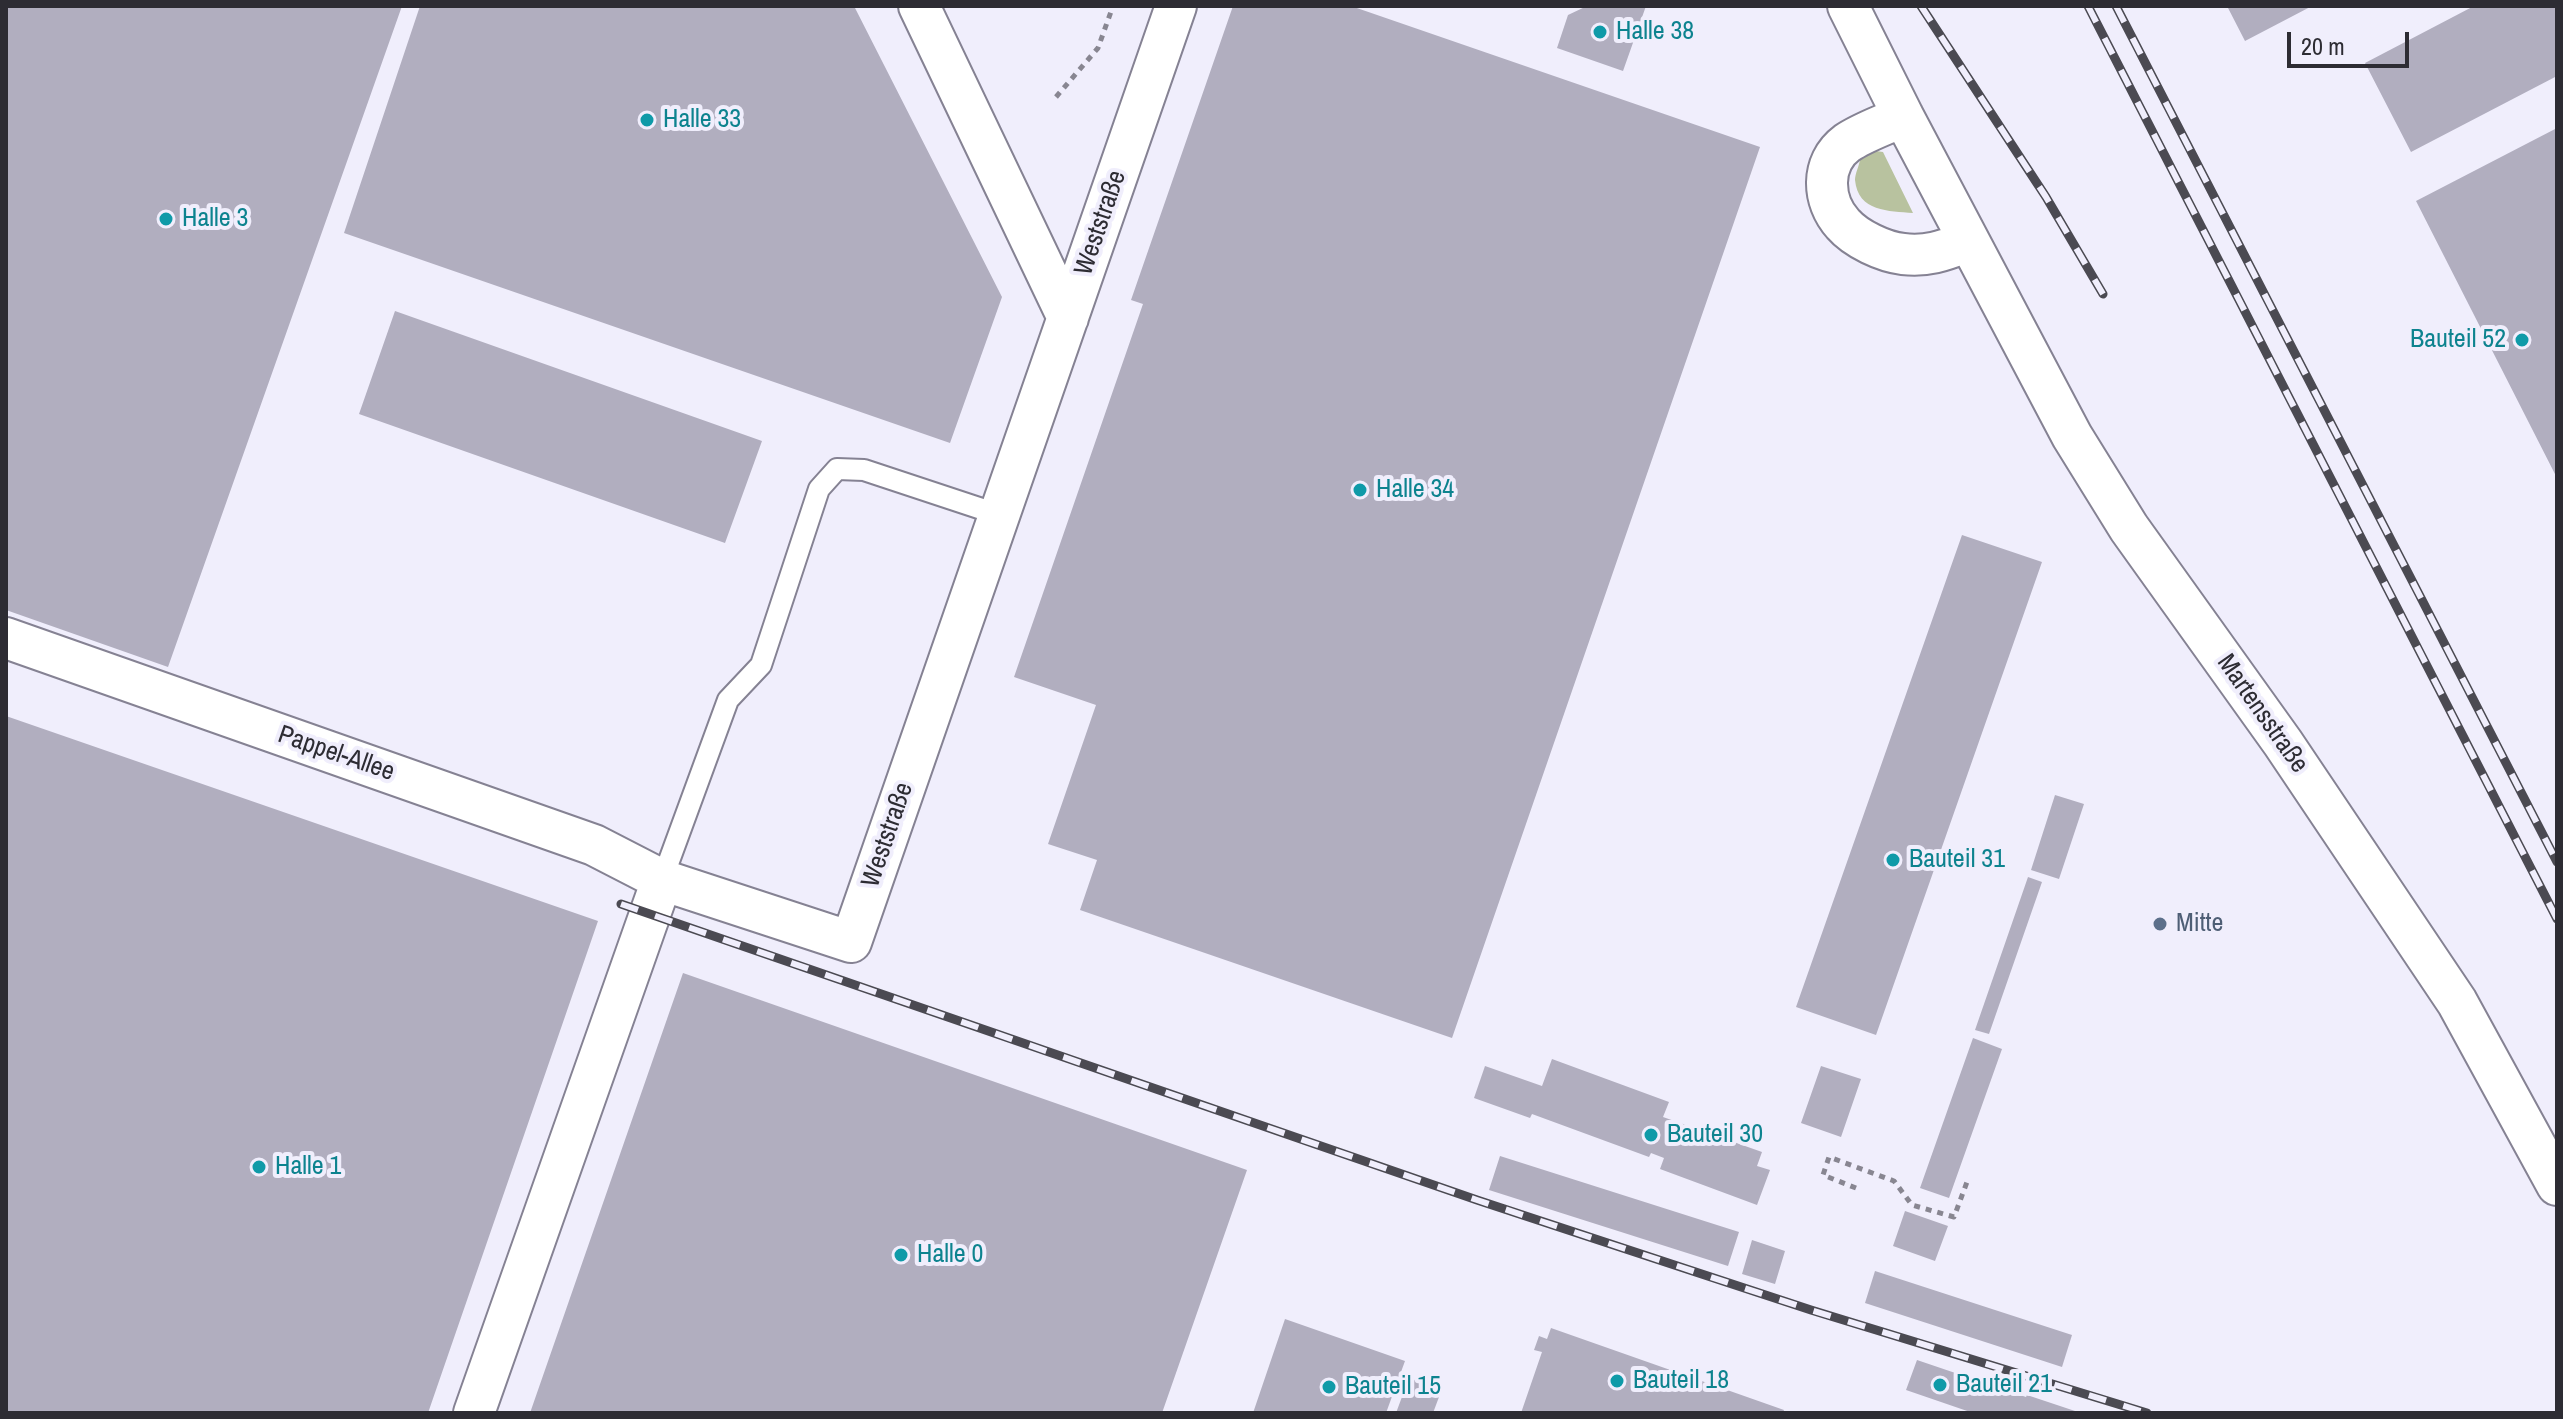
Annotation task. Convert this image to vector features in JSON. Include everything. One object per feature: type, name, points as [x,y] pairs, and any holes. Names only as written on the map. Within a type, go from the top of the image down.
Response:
[{"type":"street","points":[[919,6],[1068,318]]},
{"type":"street","name":"Weststraße","points":[[662,880],[851,942],[1176,6]]},
{"type":"street","name":"Martensstraße","points":[[1848,6],[2072,436],[2129,528],[2283,743],[2457,1002],[2557,1185]]},
{"type":"street","points":[[1903,116],[1846,144],[1828,165],[1826,194],[1843,224],[1864,240],[1899,253],[1929,255],[1969,241]]},
{"type":"street","name":"Pappel-Allee","points":[[6,638],[594,845],[662,880]]},
{"type":"street","points":[[474,1413],[662,880]]},
{"type":"lane","points":[[662,880],[728,700],[761,665],[819,489],[837,469],[864,470],[1000,515]]},
{"type":"path","points":[[1056,97],[1098,48],[1113,6]]},
{"type":"path","points":[[1856,1188],[1823,1175],[1829,1157],[1894,1181],[1912,1205],[1954,1217],[1967,1182]]},
{"type":"green space","points":[[1876,151],[1883,152],[1913,213],[1876,208],[1857,191],[1855,180],[1860,160]]},
{"type":"building","name":"Halle 3","points":[[6,6],[402,6],[168,667],[6,610]]},
{"type":"building","name":"Halle 33","points":[[420,6],[854,6],[1002,297],[950,443],[344,233]]},
{"type":"building","name":"Halle 34","points":[[1233,6],[1351,6],[1760,147],[1452,1038],[1080,910],[1097,860],[1048,844],[1096,705],[1014,677],[1143,304],[1131,300]]},
{"type":"building","name":"Halle 38","points":[[1587,6],[1646,6],[1623,71],[1557,48],[1568,15]]},
{"type":"building","points":[[2227,6],[2312,6],[2245,41]]},
{"type":"building","points":[[2474,6],[2557,6],[2557,76],[2411,152],[2365,63]]},
{"type":"building","name":"Bauteil 52","points":[[2557,128],[2557,478],[2416,201]]},
{"type":"building","points":[[395,311],[762,441],[725,543],[359,414]]},
{"type":"building","name":"Bauteil 31","points":[[1962,535],[2042,562],[1876,1035],[1796,1007]]},
{"type":"building","name":"Halle 1","points":[[6,716],[598,921],[428,1413],[6,1413]]},
{"type":"building","points":[[2055,795],[2084,804],[2059,879],[2031,870]]},
{"type":"building","points":[[2028,877],[2042,882],[1989,1034],[1975,1030]]},
{"type":"building","name":"Halle 0","points":[[683,973],[1247,1170],[1162,1413],[530,1413]]},
{"type":"building","points":[[1973,1038],[2002,1049],[1949,1198],[1920,1188]]},
{"type":"building","name":"Bauteil 30","points":[[1552,1059],[1669,1102],[1663,1117],[1762,1152],[1757,1166],[1770,1170],[1757,1205],[1660,1169],[1664,1158],[1651,1153],[1649,1157],[1532,1114],[1530,1118],[1474,1098],[1485,1066],[1542,1086]]},
{"type":"building","points":[[1821,1066],[1861,1079],[1841,1137],[1801,1123]]},
{"type":"building","points":[[1500,1156],[1739,1232],[1728,1266],[1489,1190]]},
{"type":"building","points":[[1905,1211],[1948,1226],[1935,1261],[1893,1246]]},
{"type":"building","points":[[1752,1240],[1785,1251],[1775,1284],[1742,1274]]},
{"type":"building","points":[[1875,1271],[2072,1335],[2062,1367],[1865,1303]]},
{"type":"building","name":"Bauteil 15","points":[[1285,1319],[1405,1361],[1386,1413],[1253,1413]]},
{"type":"building","name":"Bauteil 18","points":[[1551,1328],[1784,1410],[1783,1413],[1521,1413],[1542,1352],[1534,1350],[1539,1336],[1547,1339]]},
{"type":"building","points":[[1917,1360],[2081,1413],[1973,1413],[1906,1390]]},
{"type":"building","points":[[1409,1378],[1442,1389],[1433,1413],[1396,1413]]},
{"type":"railway","points":[[1921,6],[2046,197],[2103,294]]},
{"type":"railway","points":[[2088,6],[2557,919]]},
{"type":"railway","points":[[2116,6],[2557,862]]},
{"type":"railway","points":[[621,904],[1477,1200],[1811,1310],[2147,1413]]},
{"type":"place","name":"Halle 38","points":[[1600,32]]},
{"type":"place","name":"Halle 33","points":[[647,120]]},
{"type":"place","name":"Halle 3","points":[[166,219]]},
{"type":"place","name":"Bauteil 52","points":[[2522,340]]},
{"type":"place","name":"Halle 34","points":[[1360,490]]},
{"type":"place","name":"Bauteil 31","points":[[1893,860]]},
{"type":"place","name":"Mitte","points":[[2160,924]]},
{"type":"place","name":"Bauteil 30","points":[[1651,1135]]},
{"type":"place","name":"Halle 1","points":[[259,1167]]},
{"type":"place","name":"Halle 0","points":[[901,1255]]},
{"type":"place","name":"Bauteil 18","points":[[1617,1381]]},
{"type":"place","name":"Bauteil 21","points":[[1940,1385]]},
{"type":"place","name":"Bauteil 15","points":[[1329,1387]]}]
